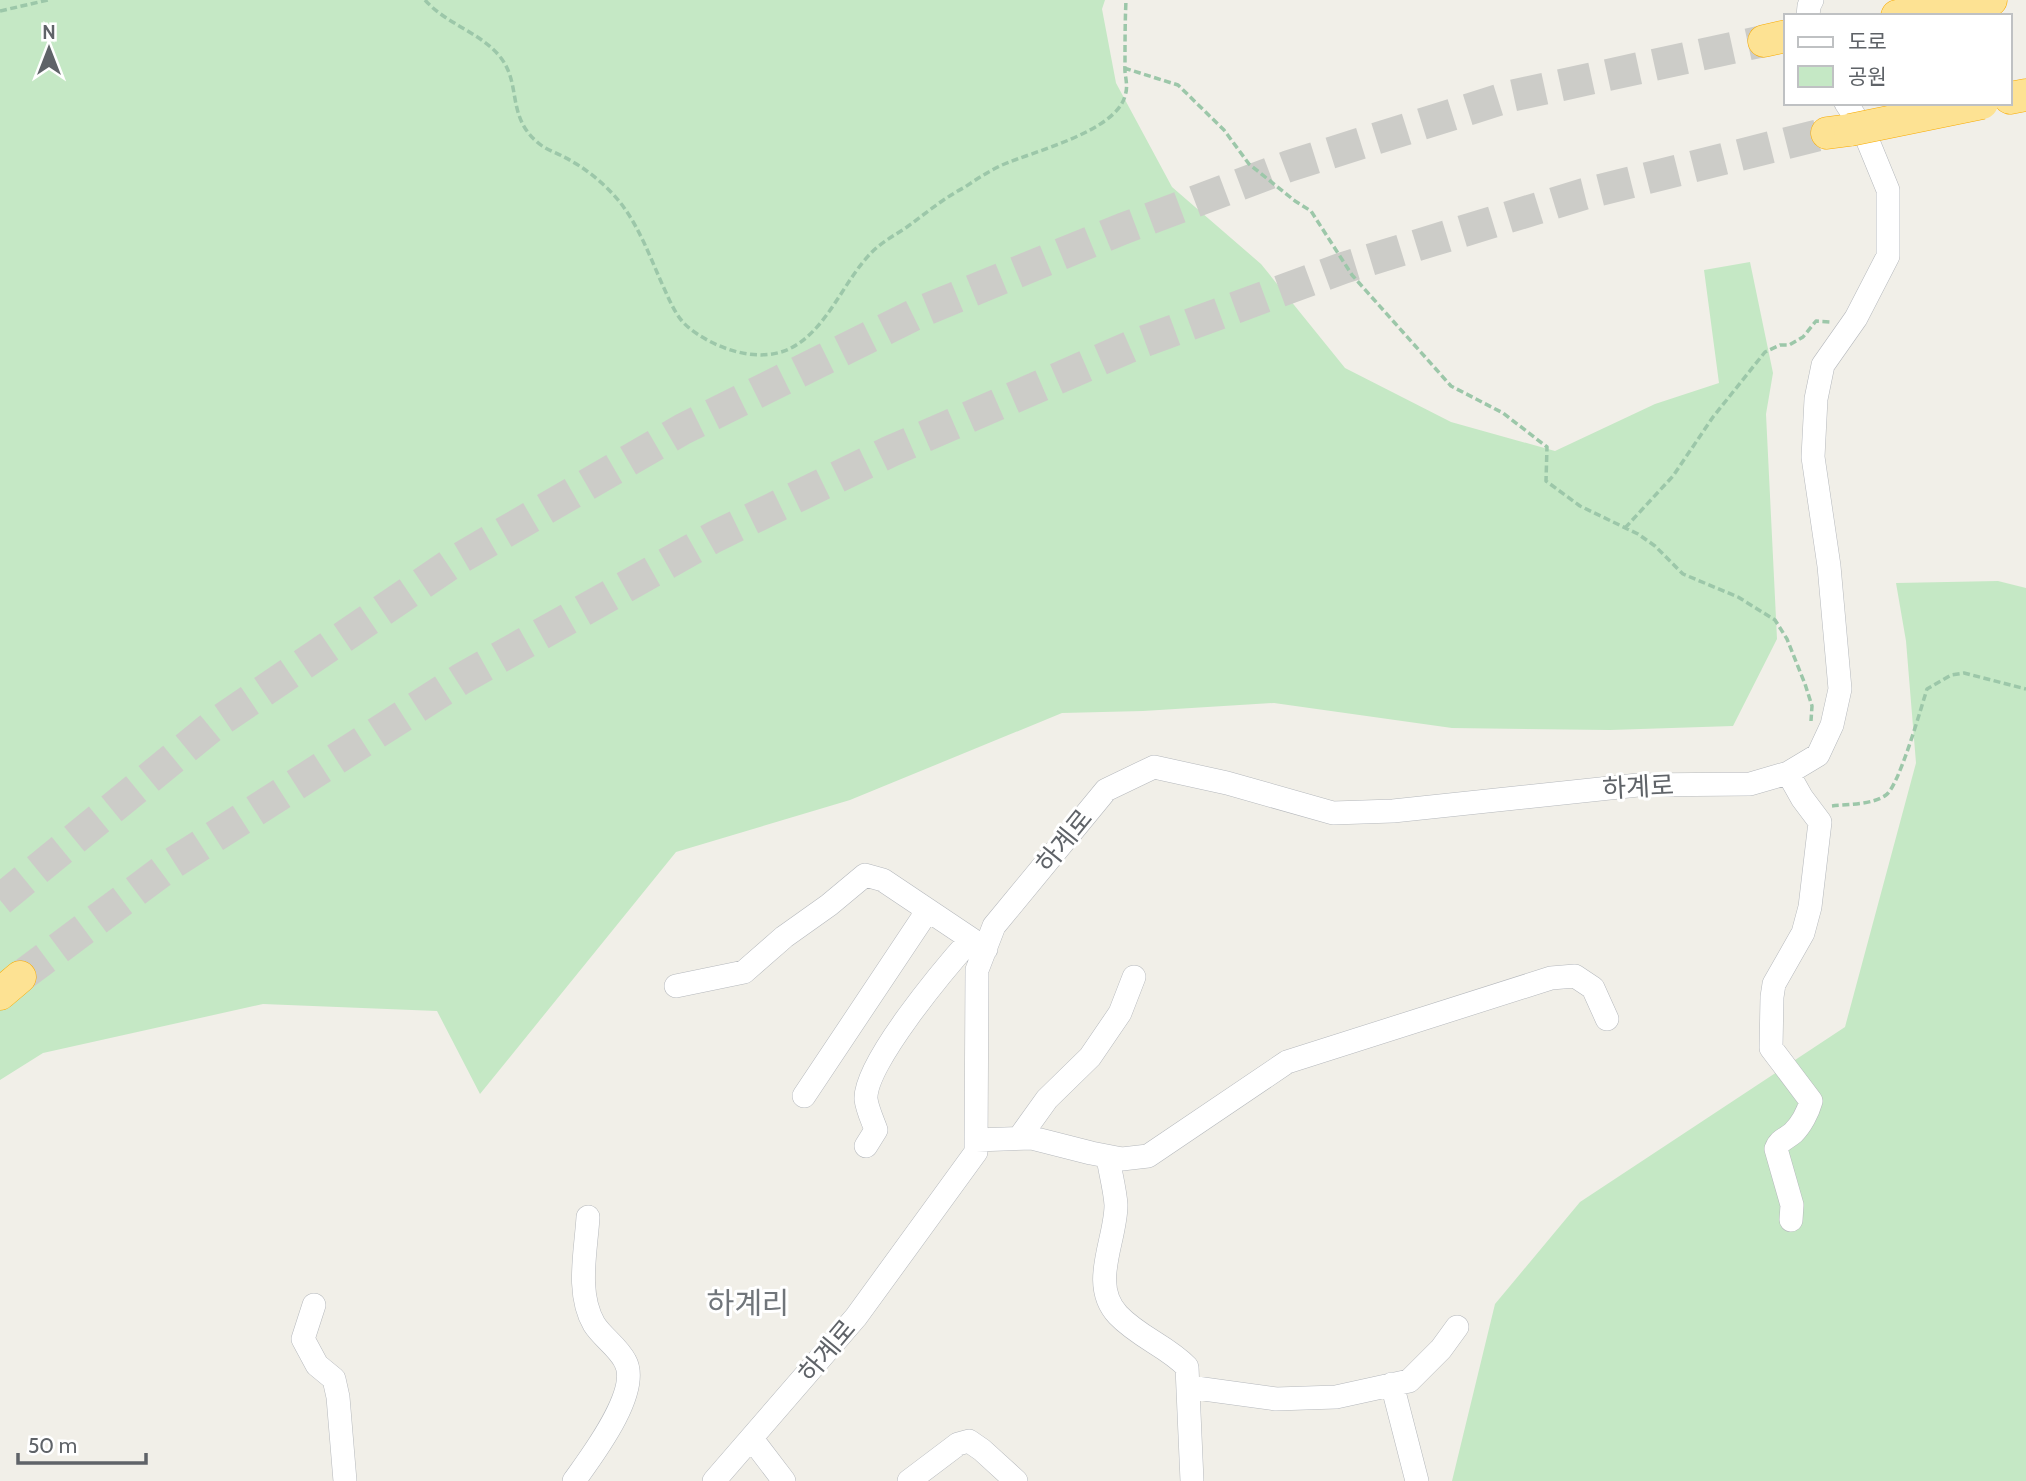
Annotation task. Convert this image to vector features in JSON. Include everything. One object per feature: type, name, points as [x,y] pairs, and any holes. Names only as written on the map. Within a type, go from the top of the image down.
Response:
[{"type":"highway","points":[[1908,14],[1989,0]]},
{"type":"highway","points":[[1841,122],[1967,105]]},
{"type":"street","name":"하계로","points":[[714,1481],[856,1317],[976,1152],[978,944],[1106,790],[1154,767],[1227,783],[1333,813],[1394,811],[1638,785],[1750,784],[1788,773],[1818,755],[1832,725],[1840,689],[1829,566],[1812,457],[1816,399],[1822,365],[1848,328],[1888,256],[1888,190],[1863,129],[1841,122]]},
{"type":"street","points":[[1788,773],[1820,822],[1810,906],[1803,933],[1774,984],[1772,997],[1771,1048],[1811,1101],[1809,1110],[1793,1133],[1778,1143],[1776,1149],[1791,1205],[1791,1220]]},
{"type":"street","points":[[676,986],[744,972],[784,937],[865,875],[883,880],[978,944],[942,971],[895,1035],[870,1078],[866,1099],[876,1130],[866,1146]]},
{"type":"street","points":[[804,1096],[928,910]]},
{"type":"street","points":[[976,1140],[1032,1138],[1108,1157],[1122,1159],[1148,1156],[1287,1062],[1551,978],[1575,976],[1593,988],[1607,1018]]},
{"type":"street","points":[[1019,1138],[1047,1099],[1090,1057],[1120,1013],[1134,977]]},
{"type":"street","points":[[1108,1157],[1116,1204],[1114,1231],[1103,1279],[1115,1312],[1138,1334],[1179,1359],[1187,1367],[1192,1481]]},
{"type":"street","points":[[574,1481],[612,1426],[628,1384],[627,1362],[593,1323],[583,1290],[588,1217]]},
{"type":"street","points":[[314,1305],[303,1339],[317,1365],[334,1379],[345,1481]]},
{"type":"street","points":[[1189,1387],[1276,1399],[1336,1397],[1409,1381],[1441,1349],[1457,1327]]},
{"type":"street","points":[[1392,1384],[1417,1481]]},
{"type":"street","points":[[752,1439],[784,1481]]},
{"type":"street","points":[[909,1481],[958,1444],[969,1441],[1016,1481]]},
{"type":"path","points":[[0,11],[48,0]]},
{"type":"path","points":[[425,0],[447,18],[482,38],[502,60],[511,79],[517,112],[531,135],[545,148],[566,157],[587,171],[618,199],[641,235],[674,310],[685,324],[713,344],[745,353],[779,353],[800,343],[816,327],[872,252],[949,196],[1000,166],[1071,139],[1114,115],[1120,108],[1127,88],[1124,68],[1126,0]]},
{"type":"path","points":[[1124,68],[1178,85],[1224,130],[1250,164],[1311,211],[1352,275],[1451,386],[1503,413],[1547,447],[1546,481],[1570,500],[1638,534],[1655,546],[1683,574],[1738,597],[1776,620],[1787,639],[1805,684],[1812,706],[1811,727]]},
{"type":"path","points":[[1625,528],[1673,476],[1713,417],[1765,352],[1780,345],[1789,345],[1803,337],[1816,321],[1827,321],[1848,328]]},
{"type":"path","points":[[1812,809],[1871,801],[1887,795],[1896,780],[1927,689],[1951,675],[1964,673],[2026,689]]},
{"type":"green space","points":[[0,0],[1105,0],[1102,9],[1116,83],[1172,187],[1261,264],[1345,368],[1451,422],[1555,451],[1655,404],[1719,383],[1704,270],[1750,262],[1773,373],[1766,414],[1777,639],[1733,726],[1610,730],[1452,728],[1274,703],[1062,713],[850,800],[676,852],[480,1094],[437,1011],[263,1004],[43,1053],[0,1080]]},
{"type":"green space","points":[[1998,581],[2026,588],[2026,1481],[1452,1481],[1495,1304],[1580,1202],[1845,1027],[1916,763],[1906,641],[1896,583]]},
{"type":"tunnel","points":[[0,900],[215,724],[455,561],[683,429],[920,312],[1122,229],[1289,166],[1511,96],[1764,41]]},
{"type":"tunnel","points":[[20,977],[173,863],[461,679],[714,537],[891,451],[1134,345],[1343,268],[1584,194],[1827,133]]},
{"type":"district","name":"하계리","points":[[748,1303]]}]
